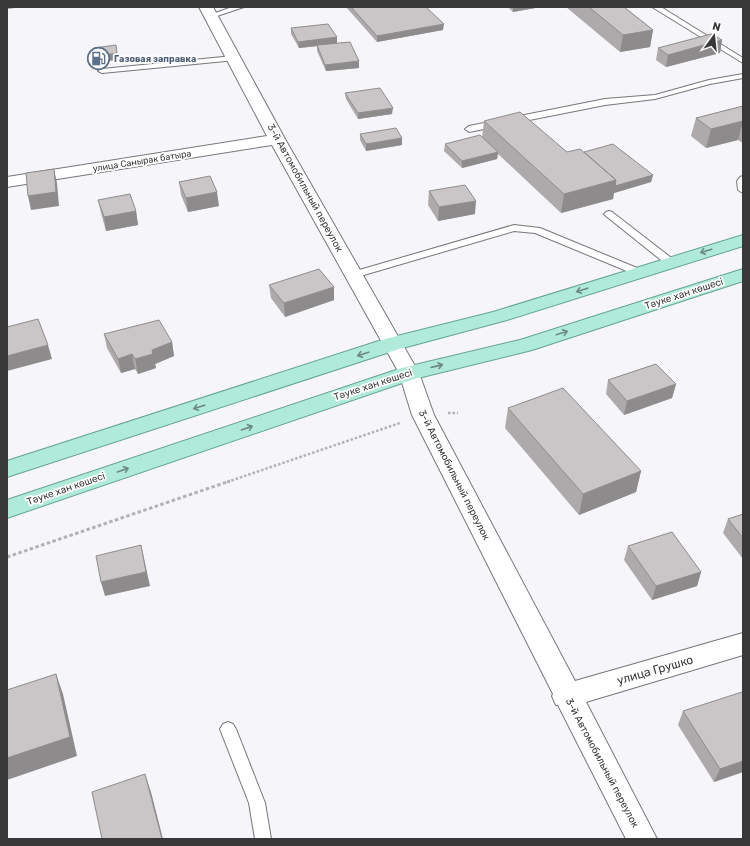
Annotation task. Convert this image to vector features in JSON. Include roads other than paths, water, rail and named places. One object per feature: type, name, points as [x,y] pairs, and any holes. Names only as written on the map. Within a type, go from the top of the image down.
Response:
[{"type":"main road","points":[[7,468],[392,344],[500,316],[743,240]]},
{"type":"main road","name":"Тәуке хан көшесі","points":[[7,509],[409,373],[525,345],[743,275]]},
{"type":"street","name":"3-й Автомобильный переулок","points":[[208,11],[277,139],[409,373],[422,415],[566,696],[642,839]]},
{"type":"street","name":"улица Санырак батыра","points":[[7,182],[277,139]]},
{"type":"street","name":"улица Грушко","points":[[566,696],[743,644]]},
{"type":"lane","points":[[208,11],[240,7]]},
{"type":"lane","points":[[656,7],[743,61]]},
{"type":"lane","points":[[102,71],[233,58]]},
{"type":"lane","points":[[469,129],[605,102],[655,97],[709,82],[743,76]]},
{"type":"lane","points":[[743,179],[743,190]]},
{"type":"lane","points":[[609,214],[670,262]]},
{"type":"lane","points":[[353,275],[514,228],[537,230],[638,272]]},
{"type":"lane","points":[[228,729],[257,803],[263,839]]},
{"type":"place","name":"Газовая заправка","points":[[99,59]]}]
